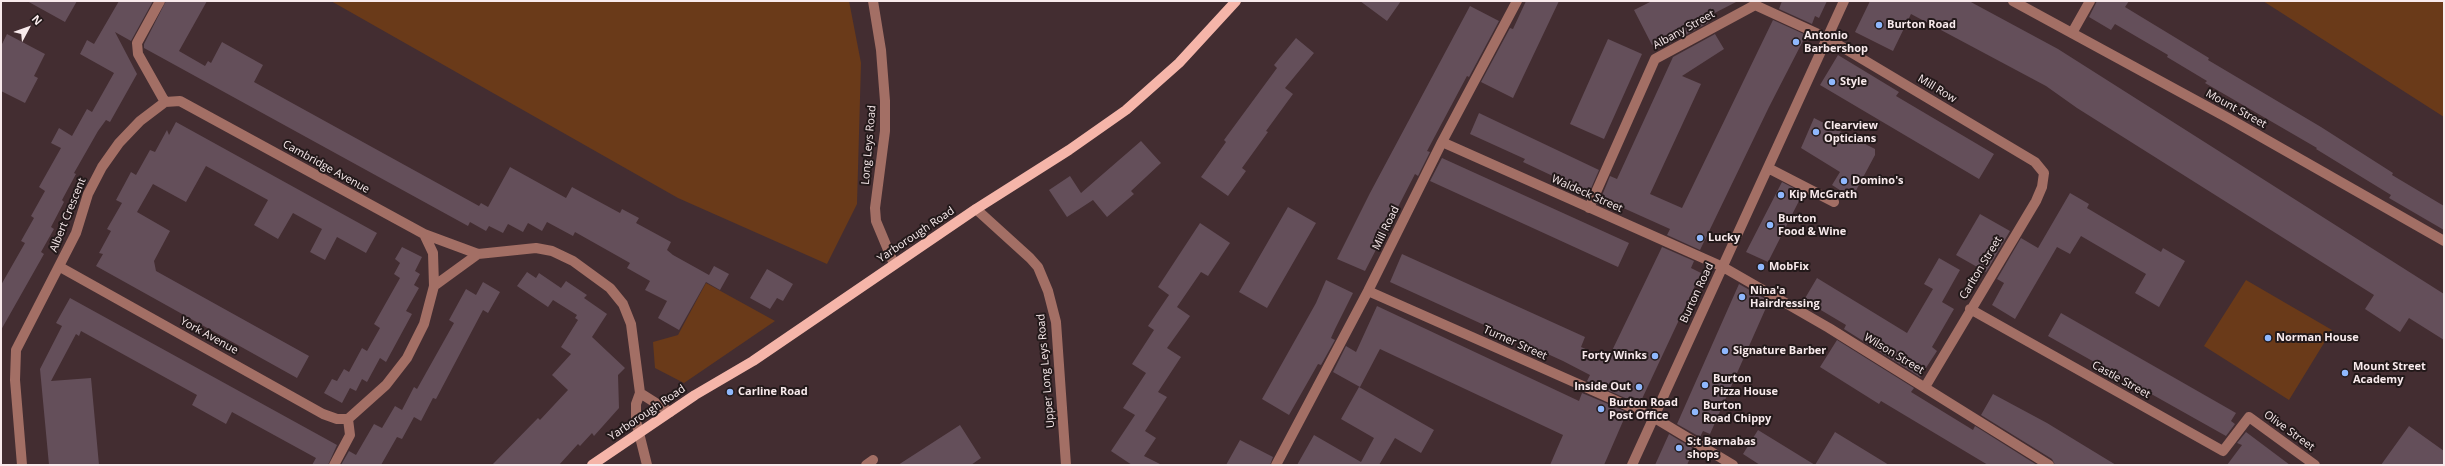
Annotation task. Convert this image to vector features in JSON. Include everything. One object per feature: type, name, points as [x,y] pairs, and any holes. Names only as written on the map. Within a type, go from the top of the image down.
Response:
[{"type":"main road","name":"Yarborough Road","points":[[592,465],[670,412],[753,361],[894,264],[976,209],[1069,150],[1126,110],[1179,63],[1236,1]]},
{"type":"street","points":[[160,1],[137,43],[138,54],[165,102]]},
{"type":"street","name":"Long Leys Road","points":[[873,1],[881,50],[885,101],[885,131],[876,208],[876,221],[894,264]]},
{"type":"street","name":"Mill Road","points":[[1276,465],[1368,291],[1442,142],[1517,1]]},
{"type":"street","name":"Burton Road","points":[[1632,465],[1844,1]]},
{"type":"street","name":"Mount Street","points":[[2013,1],[2235,122],[2444,241]]},
{"type":"street","points":[[2072,33],[2090,1]]},
{"type":"street","name":"Albany Street","points":[[1589,208],[1655,58],[1756,5],[1827,38]]},
{"type":"street","name":"Mill Row","points":[[1827,38],[2035,162]]},
{"type":"street","name":"Cambridge Avenue","points":[[165,102],[180,101],[424,234],[478,254]]},
{"type":"street","name":"Albert Crescent","points":[[22,465],[15,380],[16,350],[60,267],[76,233],[88,194],[102,167],[124,138],[140,121],[165,102]]},
{"type":"street","name":"Waldeck Street","points":[[1442,142],[1723,267]]},
{"type":"street","name":"Carlton Street","points":[[1925,387],[2042,187],[2044,173],[2035,162]]},
{"type":"street","points":[[1768,168],[1834,202]]},
{"type":"street","name":"Upper Long Leys Road","points":[[976,209],[1030,258],[1038,267],[1045,284],[1056,322],[1066,465]]},
{"type":"street","points":[[334,465],[350,435],[348,419],[386,385],[407,358],[424,324],[434,286],[433,253],[424,234]]},
{"type":"street","points":[[434,286],[478,254],[536,248],[552,251],[573,261],[610,288],[622,304],[631,324],[640,393],[636,404],[636,422],[647,465]]},
{"type":"street","name":"York Avenue","points":[[60,267],[323,414],[336,419],[348,419]]},
{"type":"street","name":"Wilson Street","points":[[1723,267],[1925,387],[2049,465]]},
{"type":"street","name":"Turner Street","points":[[1368,291],[1653,417],[1733,465]]},
{"type":"street","name":"Castle Street","points":[[1970,309],[2223,451],[2249,417]]},
{"type":"street","points":[[640,393],[670,412]]},
{"type":"street","name":"Olive Street","points":[[2249,417],[2316,465]]},
{"type":"shaded area","points":[[331,1],[849,1],[861,63],[857,204],[827,264],[678,198]]},
{"type":"shaded area","points":[[2263,1],[2444,1],[2444,117]]},
{"type":"shaded area","name":"Norman House","points":[[2246,280],[2332,330],[2289,400],[2204,346]]},
{"type":"shaded area","points":[[706,283],[775,321],[684,383],[655,368],[653,342],[678,335]]},
{"type":"building","points":[[27,1],[77,1],[65,22]]},
{"type":"building","points":[[119,1],[153,1],[131,41],[115,32],[137,74],[110,122],[106,120],[98,131],[74,173],[76,174],[62,200],[64,202],[51,227],[54,229],[41,252],[44,254],[1,330],[1,285],[25,243],[21,241],[34,218],[31,216],[45,191],[39,187],[61,148],[51,143],[59,128],[72,136],[87,109],[92,112],[114,73],[80,54],[87,40],[94,44]]},
{"type":"building","points":[[166,1],[207,1],[179,51],[205,66],[208,61],[211,63],[222,42],[263,65],[254,82],[479,206],[481,203],[488,207],[510,167],[566,198],[572,187],[620,213],[622,209],[639,218],[636,223],[671,242],[667,250],[673,255],[709,275],[714,266],[729,274],[720,290],[706,282],[679,330],[658,318],[667,301],[645,290],[650,281],[627,268],[630,263],[575,232],[573,236],[547,222],[542,231],[528,223],[523,232],[508,224],[503,233],[489,226],[486,231],[470,222],[468,226],[144,48],[144,44]]},
{"type":"building","points":[[1360,1],[1401,1],[1387,21]]},
{"type":"building","points":[[1526,1],[1559,1],[1513,98],[1481,82],[1510,28],[1513,29]]},
{"type":"building","points":[[1652,1],[1738,1],[1705,18],[1708,23],[1666,45],[1662,39],[1652,45],[1634,10]]},
{"type":"building","points":[[1782,1],[1827,1],[1819,18],[1815,16],[1812,24],[1779,9]]},
{"type":"building","points":[[1870,1],[1969,1],[2058,49],[2444,294],[2444,340],[2409,318],[2400,332],[2365,309],[2374,295],[2077,108],[2046,86],[1911,14],[1893,51],[1855,32]]},
{"type":"building","points":[[2097,1],[2129,1],[2125,7],[2209,58],[2208,60],[2321,127],[2393,173],[2392,175],[2444,206],[2444,230],[2389,198],[2391,195],[2316,149],[2317,148],[2205,83],[2207,81],[2167,57],[2168,55],[2115,24],[2111,30],[2089,17]]},
{"type":"building","points":[[1470,6],[1499,21],[1469,77],[1467,76],[1427,151],[1430,152],[1418,176],[1415,174],[1365,271],[1337,259],[1370,193]]},
{"type":"building","points":[[1773,20],[1806,35],[1769,107],[1700,250],[1667,235],[1670,229],[1601,198],[1610,176],[1617,179],[1673,57],[1715,34],[1724,49],[1682,76],[1701,84],[1650,194],[1682,208]]},
{"type":"building","points":[[7,34],[45,54],[34,76],[38,78],[25,103],[1,91],[1,46]]},
{"type":"building","points":[[1296,38],[1314,53],[1285,88],[1293,94],[1266,131],[1268,132],[1242,168],[1246,171],[1228,196],[1201,177],[1226,142],[1224,140],[1277,68],[1274,65]]},
{"type":"building","points":[[1608,39],[1642,54],[1604,139],[1570,124]]},
{"type":"building","points":[[1838,55],[1899,92],[1896,96],[1994,154],[1979,179],[1820,85]]},
{"type":"building","points":[[1479,113],[1599,170],[1589,193],[1523,162],[1525,159],[1470,134]]},
{"type":"building","points":[[1814,118],[1875,149],[1875,155],[1852,198],[1832,185],[1840,172],[1801,148]]},
{"type":"building","points":[[176,122],[377,233],[366,253],[337,237],[325,260],[310,252],[322,229],[293,213],[278,239],[254,225],[268,200],[206,166],[186,202],[153,184],[137,212],[170,231],[154,261],[156,271],[309,356],[297,378],[96,266],[103,254],[99,253],[111,231],[107,229],[122,203],[116,200],[131,172],[136,175],[150,150],[155,152],[167,130],[169,135]]},
{"type":"building","points":[[1141,141],[1161,163],[1131,191],[1134,194],[1107,217],[1093,200],[1067,217],[1049,190],[1070,176],[1081,193]]},
{"type":"building","points":[[1442,158],[1629,243],[1618,267],[1430,181]]},
{"type":"building","points":[[1782,182],[1803,193],[1768,262],[1746,252]]},
{"type":"building","points":[[2070,193],[2089,204],[2087,208],[2161,252],[2163,248],[2185,261],[2159,307],[2135,293],[2146,274],[2081,236],[2070,254],[2057,247],[2015,319],[1992,305],[2004,283],[1997,279],[2021,238],[2038,248]]},
{"type":"building","points":[[1288,207],[1316,223],[1267,308],[1239,292]]},
{"type":"building","points":[[1980,214],[2010,231],[1986,272],[1956,255]]},
{"type":"building","points":[[1200,223],[1230,243],[1208,276],[1201,272],[1177,307],[1190,316],[1167,348],[1181,357],[1158,392],[1167,397],[1145,431],[1156,438],[1144,456],[1162,465],[1132,465],[1111,451],[1135,415],[1123,408],[1146,373],[1132,364],[1154,330],[1148,326],[1169,295],[1158,287]]},
{"type":"building","points":[[402,247],[422,257],[415,271],[420,274],[414,285],[419,288],[406,311],[412,314],[386,362],[380,358],[367,382],[362,379],[356,391],[350,388],[342,403],[324,393],[332,379],[337,381],[344,369],[349,372],[362,348],[367,351],[380,328],[374,324],[400,278],[394,274],[400,263],[395,259]]},
{"type":"building","points":[[1662,247],[1694,261],[1691,268],[1701,273],[1641,401],[1633,397],[1632,401],[1587,381],[1590,375],[1563,361],[1390,282],[1402,254],[1585,337],[1581,347],[1608,359]]},
{"type":"building","points":[[1939,258],[1960,270],[1942,302],[1954,309],[1932,347],[1937,351],[1920,377],[1844,329],[1846,325],[1804,300],[1817,278],[1907,333],[1933,289],[1924,284]]},
{"type":"building","points":[[767,269],[793,284],[783,301],[777,298],[770,309],[750,298]]},
{"type":"building","points":[[527,272],[536,278],[539,273],[561,288],[566,281],[587,295],[584,298],[607,314],[592,337],[625,368],[618,375],[619,408],[594,436],[592,433],[580,446],[578,444],[559,465],[492,465],[538,418],[540,420],[568,390],[552,375],[571,354],[561,347],[578,320],[575,318],[577,315],[553,300],[548,307],[517,286]]},
{"type":"building","points":[[1326,280],[1353,293],[1331,338],[1335,340],[1321,365],[1318,364],[1289,415],[1262,399],[1316,303]]},
{"type":"building","points":[[483,282],[500,292],[488,313],[483,310],[436,399],[433,398],[421,421],[414,417],[402,439],[397,437],[381,465],[341,465],[349,451],[356,455],[374,424],[382,428],[395,406],[402,410],[414,387],[417,389],[454,323],[449,320],[466,289],[476,295]]},
{"type":"building","points":[[1739,284],[1769,301],[1710,434],[1703,431],[1700,437],[1677,424]]},
{"type":"building","points":[[70,298],[337,445],[328,465],[312,465],[316,458],[232,412],[226,424],[192,405],[197,395],[81,331],[79,336],[76,334],[51,381],[91,378],[99,465],[49,465],[40,369],[62,326],[56,323]]},
{"type":"building","points":[[1377,306],[1579,401],[1582,393],[1627,412],[1604,465],[1550,465],[1563,435],[1380,349],[1360,387],[1333,372],[1346,346],[1356,352]]},
{"type":"building","points":[[2061,313],[2236,413],[2231,421],[2235,424],[2226,436],[2048,336]]},
{"type":"building","points":[[1837,340],[1914,388],[1911,392],[1973,430],[1975,426],[2037,465],[1988,465],[1881,401],[1879,404],[1820,367]]},
{"type":"building","points":[[1359,387],[1434,430],[1421,453],[1395,438],[1379,465],[1297,465],[1314,435],[1361,462],[1374,438],[1341,419]]},
{"type":"building","points":[[1993,394],[2047,423],[2116,465],[2055,465],[2052,459],[1981,415]]},
{"type":"building","points":[[960,425],[981,458],[971,465],[898,465]]},
{"type":"building","points":[[2409,426],[2444,451],[2444,465],[2381,465]]},
{"type":"building","points":[[1758,430],[1815,465],[1760,465],[1743,454]]},
{"type":"building","points":[[1835,432],[1889,465],[1815,465]]},
{"type":"building","points":[[2246,432],[2290,465],[2227,465],[2242,445],[2237,443]]},
{"type":"building","name":"S:t Barnabas shops","points":[[1669,434],[1694,449],[1687,465],[1655,465]]},
{"type":"building","points":[[1240,440],[1273,457],[1270,465],[1226,465]]},
{"type":"place","name":"Burton Road","points":[[1879,25]]},
{"type":"place","name":"Antonio Barbershop","points":[[1796,42]]},
{"type":"place","name":"Style","points":[[1832,82]]},
{"type":"place","name":"Clearview Opticians","points":[[1816,132]]},
{"type":"place","name":"Domino's","points":[[1844,181]]},
{"type":"place","name":"Kip McGrath","points":[[1781,195]]},
{"type":"place","name":"Burton Food & Wine","points":[[1770,225]]},
{"type":"place","name":"Lucky","points":[[1700,238]]},
{"type":"place","name":"MobFix","points":[[1761,267]]},
{"type":"place","name":"Nina'a Hairdressing","points":[[1742,297]]},
{"type":"place","name":"Norman House","points":[[2268,338]]},
{"type":"place","name":"Signature Barber","points":[[1725,351]]},
{"type":"place","name":"Forty Winks","points":[[1655,356]]},
{"type":"place","name":"Mount Street Academy","points":[[2345,373]]},
{"type":"place","name":"Burton Pizza House","points":[[1705,385]]},
{"type":"place","name":"Inside Out","points":[[1639,387]]},
{"type":"place","name":"Carline Road","points":[[730,392]]},
{"type":"place","name":"Burton Road Post Office","points":[[1601,409]]},
{"type":"place","name":"Burton Road Chippy","points":[[1695,412]]},
{"type":"place","name":"S:t Barnabas shops","points":[[1679,448]]}]
